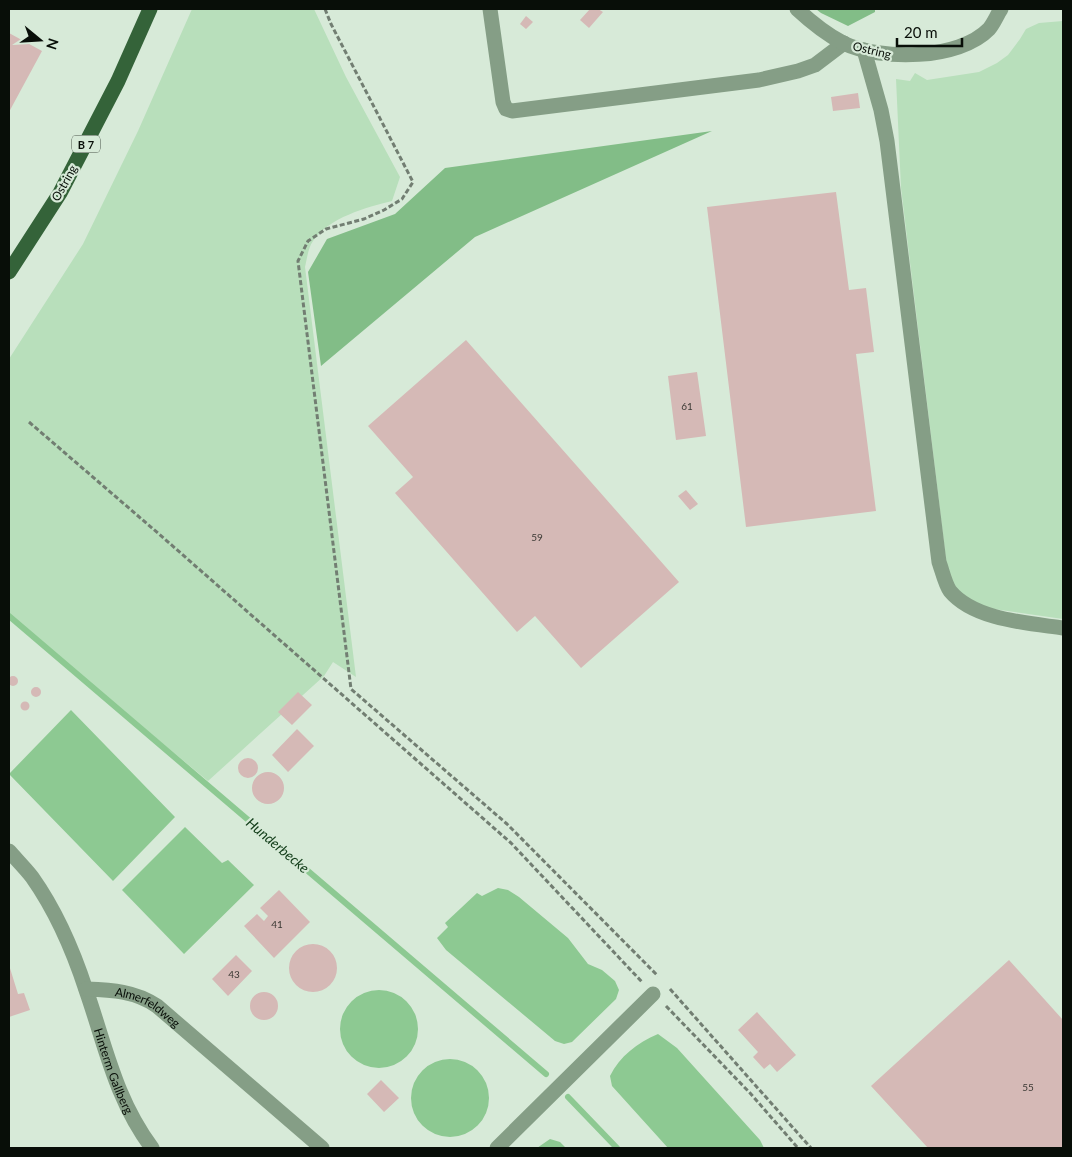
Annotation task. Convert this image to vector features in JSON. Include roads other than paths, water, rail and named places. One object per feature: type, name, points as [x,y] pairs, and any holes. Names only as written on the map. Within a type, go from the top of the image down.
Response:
[{"type":"main road","name":"Ostring","points":[[9,272],[60,193],[118,81],[150,9]]},
{"type":"street","points":[[490,9],[503,102],[504,107],[509,110],[759,80],[798,71],[815,64],[844,43]]},
{"type":"street","name":"Ostring","points":[[797,9],[814,24],[844,43],[864,50],[896,56],[949,49],[970,43],[990,28],[1001,9]]},
{"type":"street","points":[[864,50],[881,110],[887,141],[939,562],[950,590],[972,609],[1008,620],[1063,628]]},
{"type":"street","points":[[9,851],[31,875],[58,920],[86,989]]},
{"type":"street","name":"Hinterm Gallberg","points":[[86,989],[114,1079],[132,1118],[152,1148]]},
{"type":"street","name":"Almerfeldweg","points":[[86,989],[125,992],[146,998],[152,1002],[322,1148]]},
{"type":"street","points":[[497,1148],[654,994]]},
{"type":"waterway","name":"Hunderbecke","points":[[9,616],[546,1074]]},
{"type":"waterway","name":"Hunderbecke","points":[[568,1097],[617,1148]]}]
